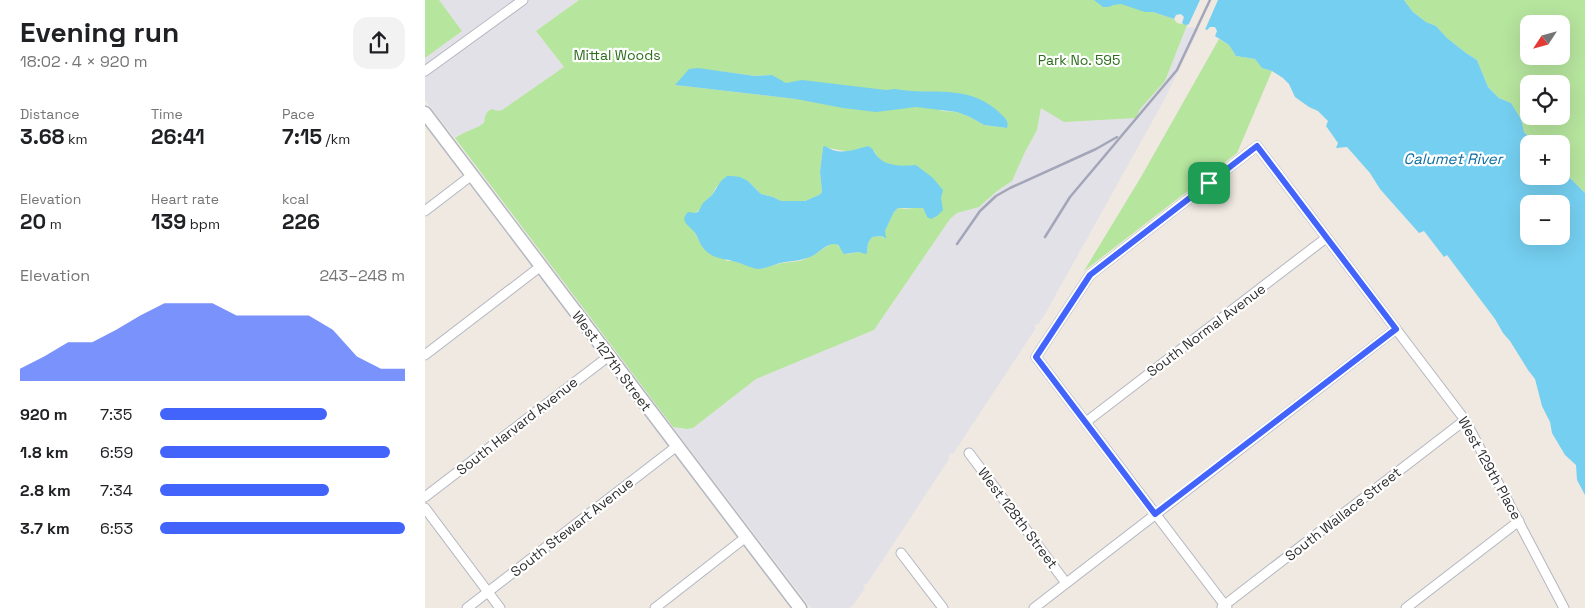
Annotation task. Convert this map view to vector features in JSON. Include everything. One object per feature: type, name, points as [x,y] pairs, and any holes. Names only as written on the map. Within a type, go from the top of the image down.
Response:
[{"type":"main road","name":"West 127th Street","points":[[425,113],[800,608]]},
{"type":"street","points":[[425,71],[523,0]]},
{"type":"street","name":"West 129th Place","points":[[1086,422],[1036,357],[1090,275],[1257,146],[1465,420],[1564,608]]},
{"type":"street","points":[[425,211],[472,175]]},
{"type":"street","name":"South Normal Avenue","points":[[1086,422],[1327,238]]},
{"type":"street","points":[[425,355],[541,266]]},
{"type":"street","points":[[1034,608],[1396,329]]},
{"type":"street","name":"South Harvard Avenue","points":[[425,497],[609,356]]},
{"type":"street","name":"South Wallace Street","points":[[1224,607],[1465,420]]},
{"type":"street","points":[[1086,422],[1224,607]]},
{"type":"street","name":"South Stewart Avenue","points":[[467,608],[677,446]]},
{"type":"street","name":"West 128th Street","points":[[969,453],[1066,583]]},
{"type":"street","points":[[425,508],[500,608]]},
{"type":"street","points":[[1406,608],[1519,522]]},
{"type":"street","points":[[655,608],[746,537]]},
{"type":"street","points":[[901,553],[943,608]]},
{"type":"shaded area","points":[[439,0],[579,0],[536,31],[564,67],[502,110],[485,115],[484,123],[477,129],[460,134],[455,138],[425,100],[425,58],[462,31]]},
{"type":"shaded area","points":[[1192,24],[1200,27],[1162,104],[1038,325],[1036,324],[1034,327],[1036,328],[953,454],[951,453],[949,459],[867,584],[863,586],[865,588],[854,604],[849,608],[811,608],[673,427],[693,428],[756,379],[874,330],[950,219],[957,213],[979,207],[1012,181],[1037,130],[1043,100],[1133,116],[1165,81],[1187,25]]},
{"type":"green space","points":[[425,0],[439,0],[462,31],[425,58]]},
{"type":"green space","points":[[579,0],[1116,0],[1187,25],[1165,81],[1140,109],[1136,118],[1064,122],[1041,108],[1037,130],[1012,181],[979,207],[957,213],[950,219],[874,330],[756,379],[693,428],[687,429],[673,427],[455,138],[484,123],[488,111],[492,109],[502,110],[564,67],[536,31]],"holes":[[[718,71],[755,76],[772,75],[806,100],[675,85]],[[895,89],[1007,128],[984,125],[957,112],[942,111]],[[868,146],[937,216],[927,217],[923,208],[898,208],[894,212],[885,231],[885,239],[882,236],[872,237],[868,243],[867,253],[847,254],[836,244],[831,244],[800,261],[782,263],[760,269],[727,261],[700,242],[693,230],[695,214],[712,195],[716,187],[748,181],[761,194],[781,201],[805,201],[822,192],[820,172],[823,147],[850,152]]]},
{"type":"green space","points":[[1404,0],[1585,0],[1585,193],[1570,178],[1570,135],[1527,135],[1522,125],[1570,125],[1570,75],[1520,75],[1520,117],[1511,103],[1499,98],[1488,87],[1477,60],[1447,38],[1436,26],[1426,22],[1413,12]]},
{"type":"green space","points":[[1219,39],[1229,45],[1236,56],[1255,59],[1262,68],[1272,71],[1237,153],[1084,271],[1141,177]]},
{"type":"water","name":"Calumet River","points":[[1094,0],[1404,0],[1413,12],[1426,22],[1436,26],[1447,38],[1477,60],[1488,87],[1499,98],[1511,103],[1520,117],[1520,125],[1522,125],[1527,135],[1520,135],[1520,185],[1570,185],[1570,178],[1585,193],[1585,495],[1577,480],[1576,465],[1565,455],[1552,433],[1535,379],[1495,319],[1447,255],[1444,257],[1424,231],[1419,233],[1380,189],[1370,173],[1347,147],[1336,148],[1338,143],[1326,126],[1328,121],[1318,111],[1295,97],[1289,84],[1283,78],[1272,71],[1262,68],[1255,59],[1236,56],[1229,45],[1215,36],[1217,31],[1215,27],[1210,27],[1207,30],[1192,24],[1185,25],[1182,23],[1184,17],[1181,14],[1176,15],[1174,19],[1121,4],[1103,7]]},
{"type":"water","points":[[698,68],[755,76],[772,75],[786,83],[802,80],[886,90],[964,94],[990,105],[1005,118],[1008,126],[1007,128],[984,125],[957,112],[916,107],[876,112],[796,99],[675,85],[689,69]]},
{"type":"water","points":[[868,146],[882,161],[887,163],[907,166],[916,165],[933,178],[943,190],[941,198],[943,210],[931,219],[927,217],[923,208],[898,208],[894,212],[885,231],[886,239],[882,236],[872,237],[865,254],[859,252],[844,254],[839,246],[834,244],[813,256],[758,269],[716,257],[709,253],[703,248],[695,233],[686,224],[685,215],[688,212],[698,212],[703,203],[727,176],[740,177],[748,181],[761,194],[781,201],[805,201],[819,195],[822,192],[820,172],[823,147],[841,151]]},
{"type":"pier","points":[[1200,0],[1218,0],[1204,32],[1192,27],[1187,28]]},
{"type":"railway","points":[[1045,237],[1070,197],[1177,70],[1210,0]]},
{"type":"railway","points":[[957,244],[980,211],[996,196],[1096,149],[1117,137]]},
{"type":"route","points":[[1257,146],[1396,329],[1155,514],[1036,357],[1090,275],[1209,183],[1257,146]]},
{"type":"park label","name":"Mittal Woods","points":[[617,55]]},
{"type":"park label","name":"Park No. 595","points":[[1079,60]]}]
